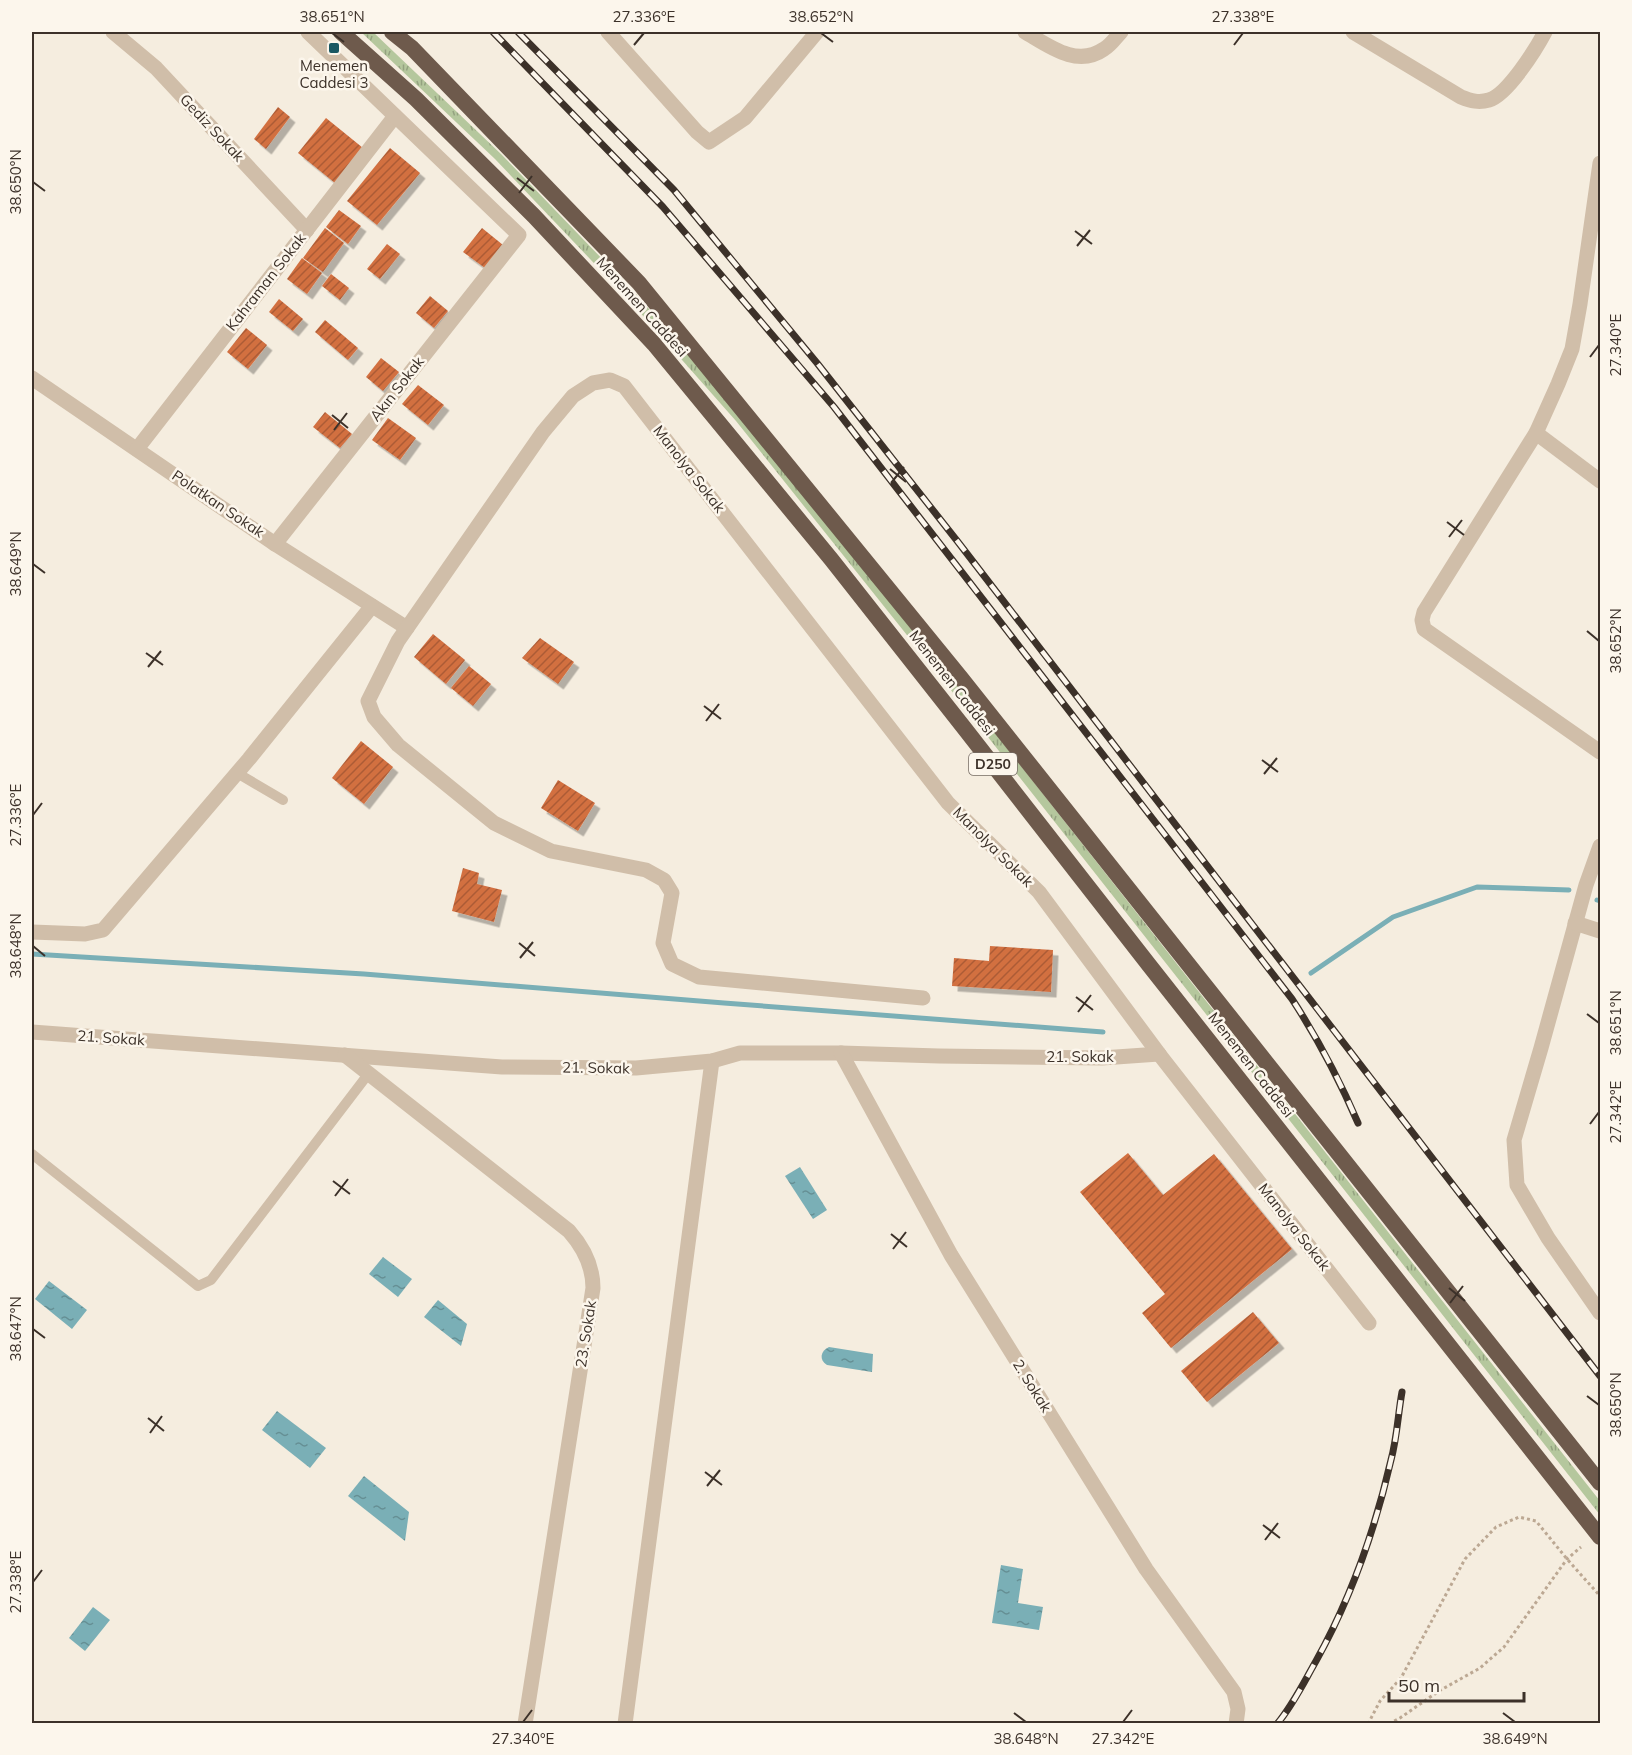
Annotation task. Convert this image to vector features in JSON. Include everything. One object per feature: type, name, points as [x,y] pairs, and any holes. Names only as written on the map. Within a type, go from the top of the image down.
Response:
[{"type":"highway","name":"Menemen Caddesi","points":[[341,32],[416,99],[517,199],[654,344],[831,559],[1600,1537]]},
{"type":"highway","name":"Menemen Caddesi","points":[[392,32],[412,48],[639,283],[961,678],[1600,1483]]},
{"type":"street","name":"Gediz Sokak","points":[[113,32],[156,69],[307,230]]},
{"type":"street","points":[[308,32],[395,116]]},
{"type":"street","points":[[612,33],[697,132],[709,142],[745,118],[817,32]]},
{"type":"street","points":[[1025,32],[1055,50],[1084,58],[1105,49],[1121,32]]},
{"type":"street","points":[[1353,32],[1461,98],[1480,101],[1491,99],[1501,92],[1537,48],[1545,32]]},
{"type":"street","name":"Kahraman Sokak","points":[[137,449],[395,116]]},
{"type":"street","name":"Akın Sokak","points":[[275,544],[519,235],[395,116]]},
{"type":"street","points":[[1600,163],[1572,349],[1536,433],[1424,612],[1422,620],[1424,629],[1600,752]]},
{"type":"street","name":"Polatkan Sokak","points":[[32,378],[275,544],[407,628]]},
{"type":"street","name":"Manolya Sokak","points":[[407,628],[543,432],[573,396],[593,383],[609,380],[624,386],[948,803],[1039,892],[1159,1054],[1369,1323]]},
{"type":"street","points":[[1536,433],[1600,481]]},
{"type":"street","points":[[32,932],[85,934],[103,930],[237,773],[372,606]]},
{"type":"street","points":[[407,628],[398,641],[368,701],[374,717],[398,745],[494,823],[551,851],[646,870],[664,880],[672,893],[663,944],[672,964],[699,977],[923,998]]},
{"type":"street","points":[[1600,846],[1594,881],[1575,923],[1514,1140],[1517,1185],[1548,1238],[1600,1313]]},
{"type":"street","points":[[1575,923],[1600,931]]},
{"type":"street","name":"21. Sokak","points":[[32,1032],[502,1066],[636,1068],[712,1061],[740,1053],[1090,1058],[1159,1054]]},
{"type":"street","name":"2. Sokak","points":[[841,1053],[951,1255],[1146,1569],[1234,1692],[1237,1716]]},
{"type":"street","name":"23. Sokak","points":[[345,1055],[569,1231],[582,1248],[591,1268],[592,1288],[525,1724]]},
{"type":"street","points":[[625,1724],[712,1061]]},
{"type":"lane","points":[[237,773],[283,800]]},
{"type":"lane","points":[[32,1154],[198,1286],[211,1280],[369,1073]]},
{"type":"path","points":[[1368,1724],[1380,1701],[1401,1678],[1465,1559],[1496,1527],[1520,1517],[1536,1521],[1600,1596]]},
{"type":"path","points":[[1389,1724],[1439,1690],[1480,1668],[1504,1647],[1567,1559],[1581,1547]]},
{"type":"green space","points":[[361,32],[373,32],[501,154],[635,293],[743,417],[1600,1501],[1600,1515],[962,704],[736,421],[629,300],[495,159]]},
{"type":"water","points":[[800,1167],[827,1210],[813,1219],[785,1176]]},
{"type":"water","points":[[383,1257],[412,1279],[398,1297],[369,1274]]},
{"type":"water","points":[[49,1281],[87,1310],[72,1329],[35,1299]]},
{"type":"water","points":[[438,1300],[467,1324],[461,1346],[424,1317]]},
{"type":"water","points":[[829,1347],[873,1354],[872,1372],[827,1365],[822,1356]]},
{"type":"water","points":[[277,1411],[326,1448],[310,1468],[262,1430]]},
{"type":"water","points":[[364,1476],[409,1512],[405,1541],[348,1496]]},
{"type":"water","points":[[1001,1565],[1023,1569],[1018,1603],[1043,1607],[1039,1630],[992,1623]]},
{"type":"water","points":[[93,1607],[110,1620],[85,1651],[69,1638]]},
{"type":"building","points":[[278,107],[290,117],[266,149],[254,139]]},
{"type":"building","points":[[326,118],[363,148],[335,183],[298,153]]},
{"type":"building","points":[[390,148],[420,173],[377,225],[347,201]]},
{"type":"building","points":[[339,210],[361,226],[348,244],[326,227]]},
{"type":"building","points":[[325,228],[344,243],[323,272],[303,258]]},
{"type":"building","points":[[482,228],[503,245],[485,268],[463,252]]},
{"type":"building","points":[[387,244],[400,254],[380,279],[367,269]]},
{"type":"building","points":[[302,258],[322,273],[307,294],[287,279]]},
{"type":"building","points":[[331,274],[349,288],[340,300],[322,286]]},
{"type":"building","points":[[430,296],[448,311],[434,328],[416,313]]},
{"type":"building","points":[[279,299],[303,319],[293,331],[269,312]]},
{"type":"building","points":[[325,320],[358,348],[348,360],[315,332]]},
{"type":"building","points":[[246,328],[267,345],[248,369],[227,352]]},
{"type":"building","points":[[381,358],[399,372],[383,391],[366,377]]},
{"type":"building","points":[[418,385],[444,405],[428,425],[402,404]]},
{"type":"building","points":[[325,412],[352,434],[340,448],[313,427]]},
{"type":"building","points":[[388,418],[416,438],[400,460],[372,440]]},
{"type":"building","points":[[433,634],[465,660],[446,684],[414,657]]},
{"type":"building","points":[[540,638],[574,662],[558,684],[522,658]]},
{"type":"building","points":[[469,666],[491,684],[473,706],[451,688]]},
{"type":"building","points":[[361,741],[393,767],[364,804],[332,778]]},
{"type":"building","points":[[558,780],[595,803],[578,831],[541,808]]},
{"type":"building","points":[[463,868],[479,873],[477,884],[502,890],[494,922],[452,911]]},
{"type":"building","points":[[990,946],[1053,950],[1051,992],[952,986],[954,958],[989,961]]},
{"type":"building","points":[[1128,1153],[1163,1195],[1214,1154],[1292,1249],[1171,1348],[1142,1313],[1165,1294],[1080,1192]]},
{"type":"building","points":[[1253,1312],[1279,1343],[1207,1402],[1181,1371]]},
{"type":"waterway","points":[[1311,973],[1393,917],[1477,887],[1569,890]]},
{"type":"waterway","points":[[32,954],[364,974],[1103,1032]]},
{"type":"railway","points":[[493,32],[663,207],[834,407],[1292,999],[1328,1060],[1358,1123]]},
{"type":"railway","points":[[518,32],[674,190],[817,363],[958,542],[1600,1376]]},
{"type":"railway","points":[[1277,1724],[1298,1693],[1329,1637],[1361,1563],[1385,1486],[1393,1452],[1402,1392]]},
{"type":"place","name":"Menemen Caddesi 3","points":[[334,48]]}]
